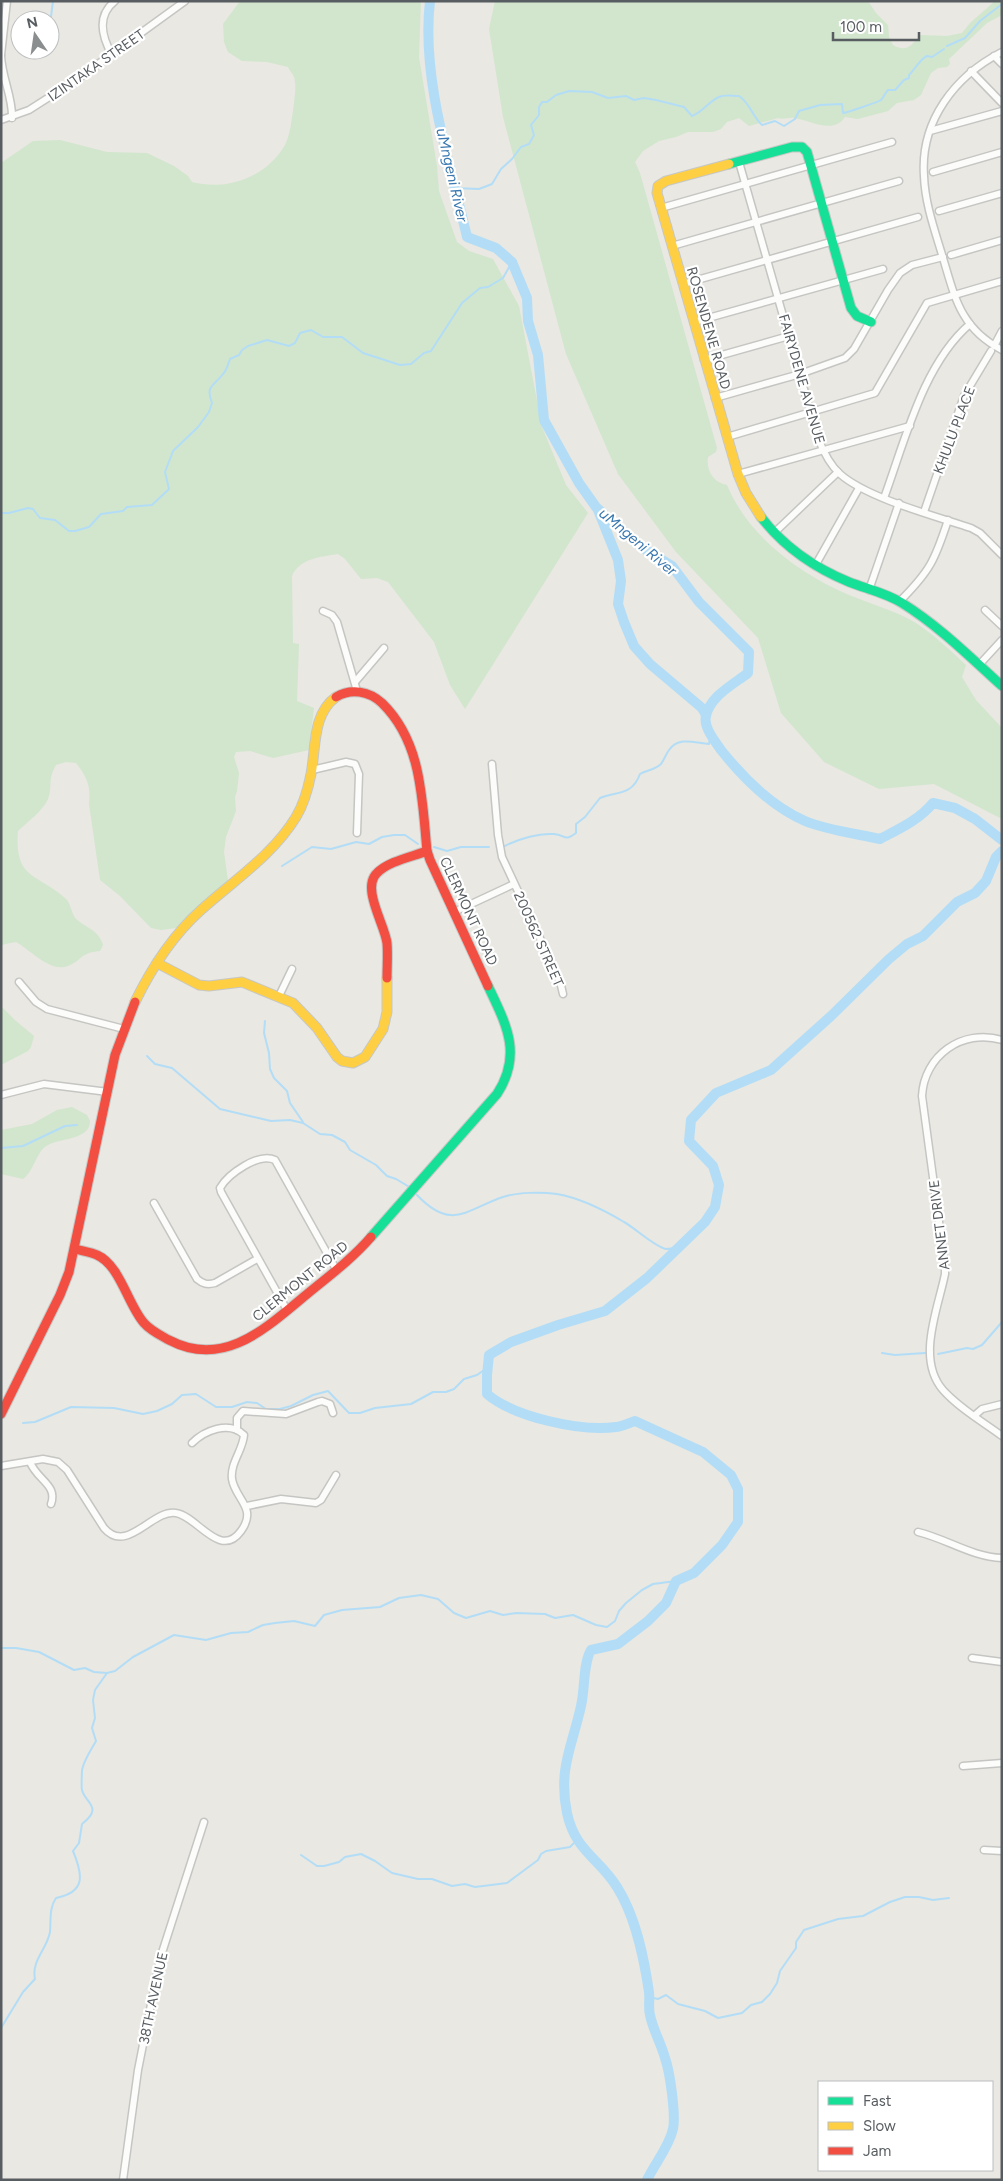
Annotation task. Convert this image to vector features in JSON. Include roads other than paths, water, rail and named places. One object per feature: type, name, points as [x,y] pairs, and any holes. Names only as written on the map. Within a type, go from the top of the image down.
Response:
[{"type":"street","points":[[7,1],[1,56],[3,77],[12,109],[12,118]]},
{"type":"street","points":[[112,55],[102,35],[102,24],[105,13],[115,1]]},
{"type":"street","name":"IZINTAKA STREET","points":[[1,120],[12,118],[29,110],[112,55],[185,1]]},
{"type":"street","points":[[1002,52],[971,71],[948,95],[930,131],[925,152],[923,174],[930,214],[953,295],[963,316],[970,324],[992,348],[1002,350]]},
{"type":"street","points":[[994,56],[1002,64]]},
{"type":"street","points":[[971,71],[1002,103]]},
{"type":"street","points":[[930,131],[1002,111]]},
{"type":"street","points":[[661,208],[892,142]]},
{"type":"street","name":"ROSENDENE ROAD","points":[[871,322],[853,312],[806,149],[798,146],[661,183],[657,189],[726,436],[744,493],[760,518],[781,542],[815,566],[869,590],[900,601],[931,622],[1002,686]]},
{"type":"street","points":[[933,172],[1002,152]]},
{"type":"street","name":"FAIRYDENE AVENUE","points":[[739,162],[823,450],[838,472],[859,488],[980,533],[1002,555]]},
{"type":"street","points":[[672,246],[899,181]]},
{"type":"street","points":[[939,211],[1002,193]]},
{"type":"street","points":[[683,284],[918,217]]},
{"type":"street","points":[[951,254],[1002,240]]},
{"type":"street","points":[[715,398],[800,374],[849,356],[900,273],[912,265],[943,257]]},
{"type":"street","points":[[694,322],[883,269]]},
{"type":"street","points":[[726,436],[875,393],[927,303],[1002,281]]},
{"type":"street","points":[[884,498],[921,396],[951,341],[970,324]]},
{"type":"street","name":"KHULU PLACE","points":[[924,512],[964,396],[1002,331]]},
{"type":"street","points":[[704,360],[789,336]]},
{"type":"street","points":[[738,474],[910,426]]},
{"type":"street","points":[[774,533],[838,472]]},
{"type":"street","points":[[815,566],[859,488]]},
{"type":"street","points":[[869,590],[899,503]]},
{"type":"street","points":[[900,601],[930,567],[938,552],[948,520]]},
{"type":"street","points":[[985,610],[1002,626]]},
{"type":"street","points":[[1,1414],[60,1295],[69,1272],[115,1055],[124,1029],[157,964],[182,930],[272,847],[291,825],[305,800],[320,719],[324,710],[336,697],[345,693],[357,692],[337,622],[332,615],[323,611]]},
{"type":"street","points":[[979,665],[1002,640]]},
{"type":"street","points":[[355,682],[384,648]]},
{"type":"street","name":"CLERMONT ROAD","points":[[74,1249],[98,1255],[105,1260],[114,1271],[148,1328],[190,1350],[206,1351],[242,1343],[257,1334],[337,1271],[362,1247],[491,1101],[508,1076],[510,1048],[507,1026],[427,851],[421,774],[409,738],[395,718],[377,699],[368,694],[357,692]]},
{"type":"street","points":[[312,770],[346,762],[355,764],[359,774],[358,833]]},
{"type":"street","name":"200562 STREET","points":[[492,764],[499,846],[514,884],[560,981],[563,994]]},
{"type":"street","points":[[157,964],[199,985],[209,986],[242,982],[279,996],[302,1010],[337,1057],[342,1061],[353,1063],[360,1061],[365,1057],[385,1024],[387,1012],[387,942],[372,895],[371,882],[384,867],[427,851]]},
{"type":"street","name":"200562 STREET","points":[[454,912],[514,884]]},
{"type":"street","points":[[279,996],[292,970]]},
{"type":"street","points":[[19,982],[36,1002],[47,1009],[124,1029]]},
{"type":"street","name":"ANNET DRIVE","points":[[1002,1040],[977,1037],[954,1044],[937,1058],[925,1078],[922,1089],[922,1104],[945,1266],[933,1330],[931,1360],[934,1374],[942,1390],[1002,1436]]},
{"type":"street","points":[[1,1095],[44,1084],[108,1092]]},
{"type":"street","points":[[287,1310],[257,1259],[220,1188],[229,1176],[260,1159],[268,1158],[278,1163],[337,1271]]},
{"type":"street","points":[[154,1203],[196,1279],[202,1283],[214,1282],[257,1259]]},
{"type":"street","points":[[237,1430],[237,1418],[243,1411],[286,1414],[322,1401],[330,1404],[333,1413]]},
{"type":"street","points":[[974,1416],[982,1409],[1002,1404]]},
{"type":"street","points":[[1,1466],[43,1459],[53,1460],[65,1467],[104,1528],[117,1536],[122,1537],[134,1533],[161,1516],[176,1513],[188,1518],[214,1538],[230,1539],[236,1536],[243,1527],[247,1506],[234,1488],[232,1476],[233,1467],[244,1437],[237,1430],[224,1429],[202,1434],[192,1443]]},
{"type":"street","points":[[30,1462],[35,1473],[52,1490],[51,1504]]},
{"type":"street","points":[[247,1506],[281,1499],[314,1504],[321,1500],[336,1475]]},
{"type":"street","points":[[918,1532],[931,1535],[974,1554],[990,1558],[1002,1558]]},
{"type":"street","points":[[972,1658],[1002,1662]]},
{"type":"street","points":[[963,1766],[1002,1763]]},
{"type":"street","name":"38TH AVENUE","points":[[123,2180],[138,2070],[160,1959],[204,1822]]},
{"type":"street","points":[[984,1850],[1002,1851]]},
{"type":"waterway","points":[[52,10],[53,1]]},
{"type":"waterway","name":"uMngeni River","points":[[430,1],[428,30],[433,90],[445,150],[467,237],[496,248],[512,262],[527,298],[528,321],[538,355],[544,420],[579,483],[596,507],[641,547],[672,566],[699,602],[749,652],[748,673],[723,691],[708,709],[706,725],[710,734],[739,771],[759,791],[781,808],[813,824],[880,839],[915,819],[933,803],[955,808],[975,819],[1002,840]]},
{"type":"waterway","points":[[947,46],[965,38],[980,21],[1002,4]]},
{"type":"waterway","points":[[454,188],[479,189],[492,184],[501,169],[521,147],[529,144],[534,135],[531,125],[539,115],[539,107],[542,102],[547,102],[556,95],[569,91],[592,92],[608,98],[626,96],[634,100],[644,98],[656,100],[684,107],[692,116],[719,97],[726,95],[739,96],[746,102],[762,125],[775,121],[784,126],[795,119],[799,111],[820,105],[842,104],[843,113],[881,100],[888,90],[895,90],[904,80],[909,78],[909,75],[924,57],[932,57],[944,49]]},
{"type":"waterway","points":[[1,513],[28,508],[33,509],[40,518],[55,520],[69,531],[75,531],[89,527],[101,514],[123,511],[127,507],[152,505],[169,489],[165,472],[173,451],[198,427],[209,412],[212,403],[210,389],[224,372],[230,359],[239,355],[242,350],[267,340],[289,346],[295,343],[300,333],[311,330],[323,337],[342,337],[363,353],[400,365],[411,364],[424,353],[431,351],[462,303],[480,288],[488,287],[503,278],[512,262]]},
{"type":"waterway","points":[[598,510],[618,560],[621,581],[618,604],[634,646],[650,664],[702,708],[706,715]]},
{"type":"waterway","points":[[505,846],[542,834],[554,834],[567,838],[572,836],[576,833],[576,824],[585,817],[600,798],[623,792],[633,786],[640,774],[661,764],[669,750],[678,743],[688,741],[709,744],[711,733]]},
{"type":"waterway","points":[[282,866],[312,847],[331,849],[356,842],[369,844],[382,837],[394,835],[405,835],[418,844]]},
{"type":"waterway","points":[[434,847],[447,851],[461,847],[489,847]]},
{"type":"waterway","points":[[647,2180],[665,2149],[673,2129],[673,2104],[669,2073],[650,2015],[647,1979],[634,1924],[617,1887],[582,1845],[571,1826],[565,1797],[565,1771],[581,1706],[585,1669],[591,1650],[618,1644],[648,1621],[666,1603],[676,1581],[694,1573],[722,1545],[738,1522],[738,1489],[731,1475],[703,1452],[635,1421],[621,1426],[602,1428],[567,1425],[530,1416],[499,1402],[487,1394],[489,1355],[511,1342],[605,1311],[647,1278],[705,1222],[715,1207],[719,1185],[713,1166],[689,1141],[691,1120],[716,1093],[771,1070],[831,1016],[889,959],[907,944],[923,936],[957,902],[975,893],[986,881],[996,857],[1002,851]]},
{"type":"waterway","points":[[265,1021],[264,1033],[269,1053],[270,1069],[274,1078],[287,1091],[290,1103],[303,1122]]},
{"type":"waterway","points":[[147,1056],[155,1064],[172,1068],[220,1109],[271,1121],[290,1120],[303,1123],[320,1134],[332,1135],[345,1142],[350,1150],[376,1165],[387,1176],[411,1188]]},
{"type":"waterway","points":[[1,1148],[23,1146],[65,1126],[77,1125]]},
{"type":"waterway","points":[[417,1195],[440,1213],[450,1215],[469,1211],[509,1195],[530,1193],[557,1194],[583,1201],[608,1213],[629,1225],[661,1248],[677,1248]]},
{"type":"waterway","points":[[938,1354],[967,1348],[973,1349],[982,1345],[1002,1322]]},
{"type":"waterway","points":[[882,1353],[895,1355],[925,1353]]},
{"type":"waterway","points":[[23,1423],[35,1422],[71,1407],[114,1408],[143,1414],[157,1411],[172,1404],[182,1395],[196,1394],[216,1407],[232,1407],[247,1402],[257,1403],[266,1409],[280,1409],[291,1406],[313,1395],[328,1391],[349,1413],[360,1413],[375,1408],[411,1404],[433,1392],[446,1392],[454,1389],[464,1379],[477,1375],[487,1368]]},
{"type":"waterway","points":[[1,1648],[16,1648],[39,1652],[74,1670],[85,1668],[94,1672],[107,1673],[115,1671],[133,1657],[174,1635],[206,1640],[231,1633],[248,1632],[263,1625],[275,1623],[294,1621],[315,1626],[324,1615],[342,1610],[380,1607],[399,1598],[421,1595],[438,1599],[454,1613],[466,1618],[490,1611],[503,1615],[516,1613],[545,1614],[555,1618],[573,1615],[596,1625],[607,1627],[615,1621],[619,1611],[626,1603],[642,1590],[653,1584],[676,1581]]},
{"type":"waterway","points":[[1,2028],[23,1992],[35,1979],[35,1966],[50,1932],[52,1906],[56,1898],[73,1892],[80,1881],[79,1868],[73,1851],[79,1843],[82,1824],[92,1813],[91,1806],[82,1790],[82,1770],[96,1741],[92,1728],[95,1718],[93,1700],[95,1690],[107,1673]]},
{"type":"waterway","points":[[301,1855],[317,1866],[324,1866],[339,1862],[345,1857],[361,1854],[392,1873],[418,1879],[432,1879],[452,1886],[465,1884],[475,1887],[507,1883],[538,1860],[541,1854],[546,1851],[570,1847],[577,1840]]},
{"type":"waterway","points":[[649,1997],[658,1999],[666,1995],[678,2004],[705,2011],[718,2018],[742,2013],[751,2005],[762,2002],[770,1994],[777,1983],[780,1971],[796,1948],[796,1942],[804,1930],[838,1919],[863,1916],[890,1902],[905,1897],[933,1900],[949,1898]]}]
